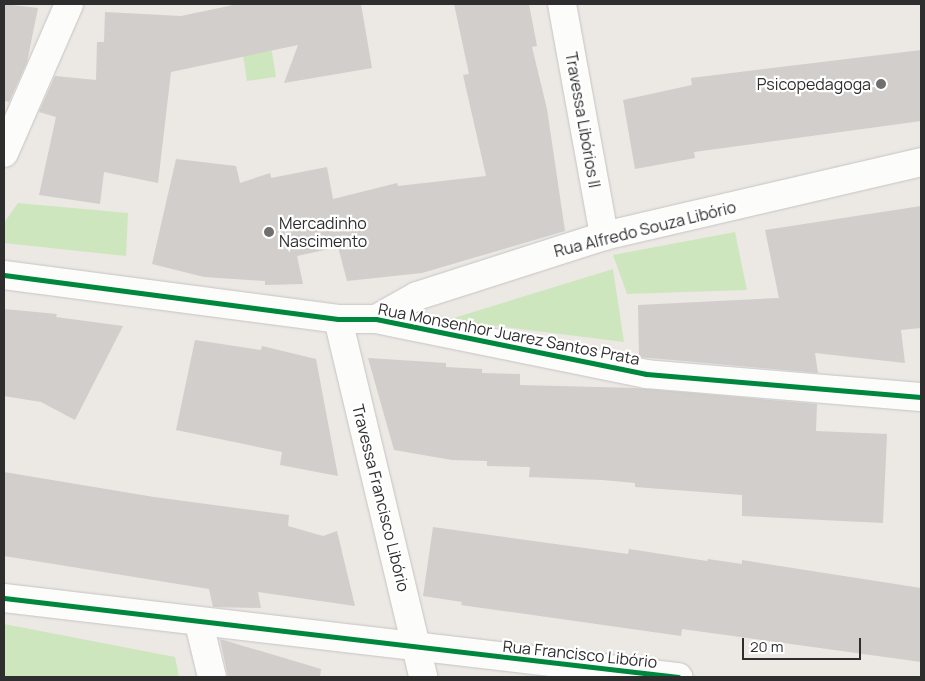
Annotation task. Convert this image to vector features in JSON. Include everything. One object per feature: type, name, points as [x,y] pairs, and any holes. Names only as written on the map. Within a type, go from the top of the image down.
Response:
[{"type":"street","points":[[4,153],[69,4]]},
{"type":"street","name":"Travessa Libórios II","points":[[562,4],[604,236]]},
{"type":"street","name":"Rua Alfredo Souza Libório","points":[[376,319],[417,296],[604,236],[921,162]]},
{"type":"street","name":"Rua Monsenhor Juarez Santos Prata","points":[[4,275],[338,319],[376,319],[646,374],[921,397]]},
{"type":"street","name":"Travessa Francisco Libório","points":[[338,319],[423,677]]},
{"type":"street","name":"Rua Francisco Libório","points":[[4,598],[199,623],[678,677]]},
{"type":"street","points":[[199,623],[212,677]]},
{"type":"green space","points":[[235,4],[264,4],[276,77],[247,81]]},
{"type":"green space","points":[[18,203],[128,213],[126,256],[4,243],[4,223]]},
{"type":"green space","points":[[735,232],[747,290],[627,294],[613,255]]},
{"type":"green space","points":[[613,269],[624,342],[447,320]]},
{"type":"green space","points":[[4,624],[175,657],[179,677],[4,677]]},
{"type":"building","points":[[4,4],[38,8],[27,62],[9,102],[4,101]]},
{"type":"building","points":[[238,4],[361,4],[372,68],[284,83],[298,45],[171,72],[158,183],[104,172],[100,204],[39,195],[56,117],[39,112],[55,76],[96,80],[97,42],[104,42],[105,12],[181,16]]},
{"type":"building","points":[[454,4],[529,4],[537,46],[532,47],[547,109],[565,231],[422,273],[347,281],[338,247],[297,256],[303,284],[265,285],[265,281],[204,277],[152,264],[176,159],[236,166],[240,183],[270,173],[271,178],[327,167],[333,199],[397,183],[398,186],[486,176],[463,75],[469,74]]},
{"type":"building","points":[[921,50],[921,121],[694,152],[695,158],[635,169],[623,100],[692,85],[691,78]]},
{"type":"building","points":[[921,206],[921,328],[901,330],[905,363],[815,353],[818,373],[639,357],[638,305],[779,298],[765,230]]},
{"type":"building","points":[[4,309],[57,314],[56,317],[123,326],[75,420],[41,402],[4,396]]},
{"type":"building","points":[[195,340],[261,350],[262,346],[316,359],[338,476],[280,465],[282,452],[176,430]]},
{"type":"building","points":[[368,358],[446,363],[446,367],[482,369],[482,373],[520,374],[520,385],[635,388],[817,404],[816,431],[887,434],[883,523],[742,516],[742,495],[635,487],[635,483],[602,480],[529,477],[530,467],[487,466],[487,461],[452,460],[394,450]]},
{"type":"building","points":[[4,472],[154,497],[289,515],[288,526],[323,536],[337,531],[355,606],[258,592],[261,608],[213,607],[209,589],[4,556]]},
{"type":"building","points":[[433,527],[628,554],[629,549],[707,561],[708,559],[742,564],[742,560],[921,588],[921,662],[682,629],[681,636],[461,605],[462,602],[423,596]]},
{"type":"building","points":[[220,639],[321,669],[320,677],[228,677]]},
{"type":"cycle path","points":[[4,275],[338,319],[376,319],[646,374],[921,397]]},
{"type":"cycle path","points":[[4,598],[678,677]]},
{"type":"place","name":"Psicopedagoga","points":[[881,84]]},
{"type":"place","name":"Mercadinho Nascimento","points":[[269,232]]}]
